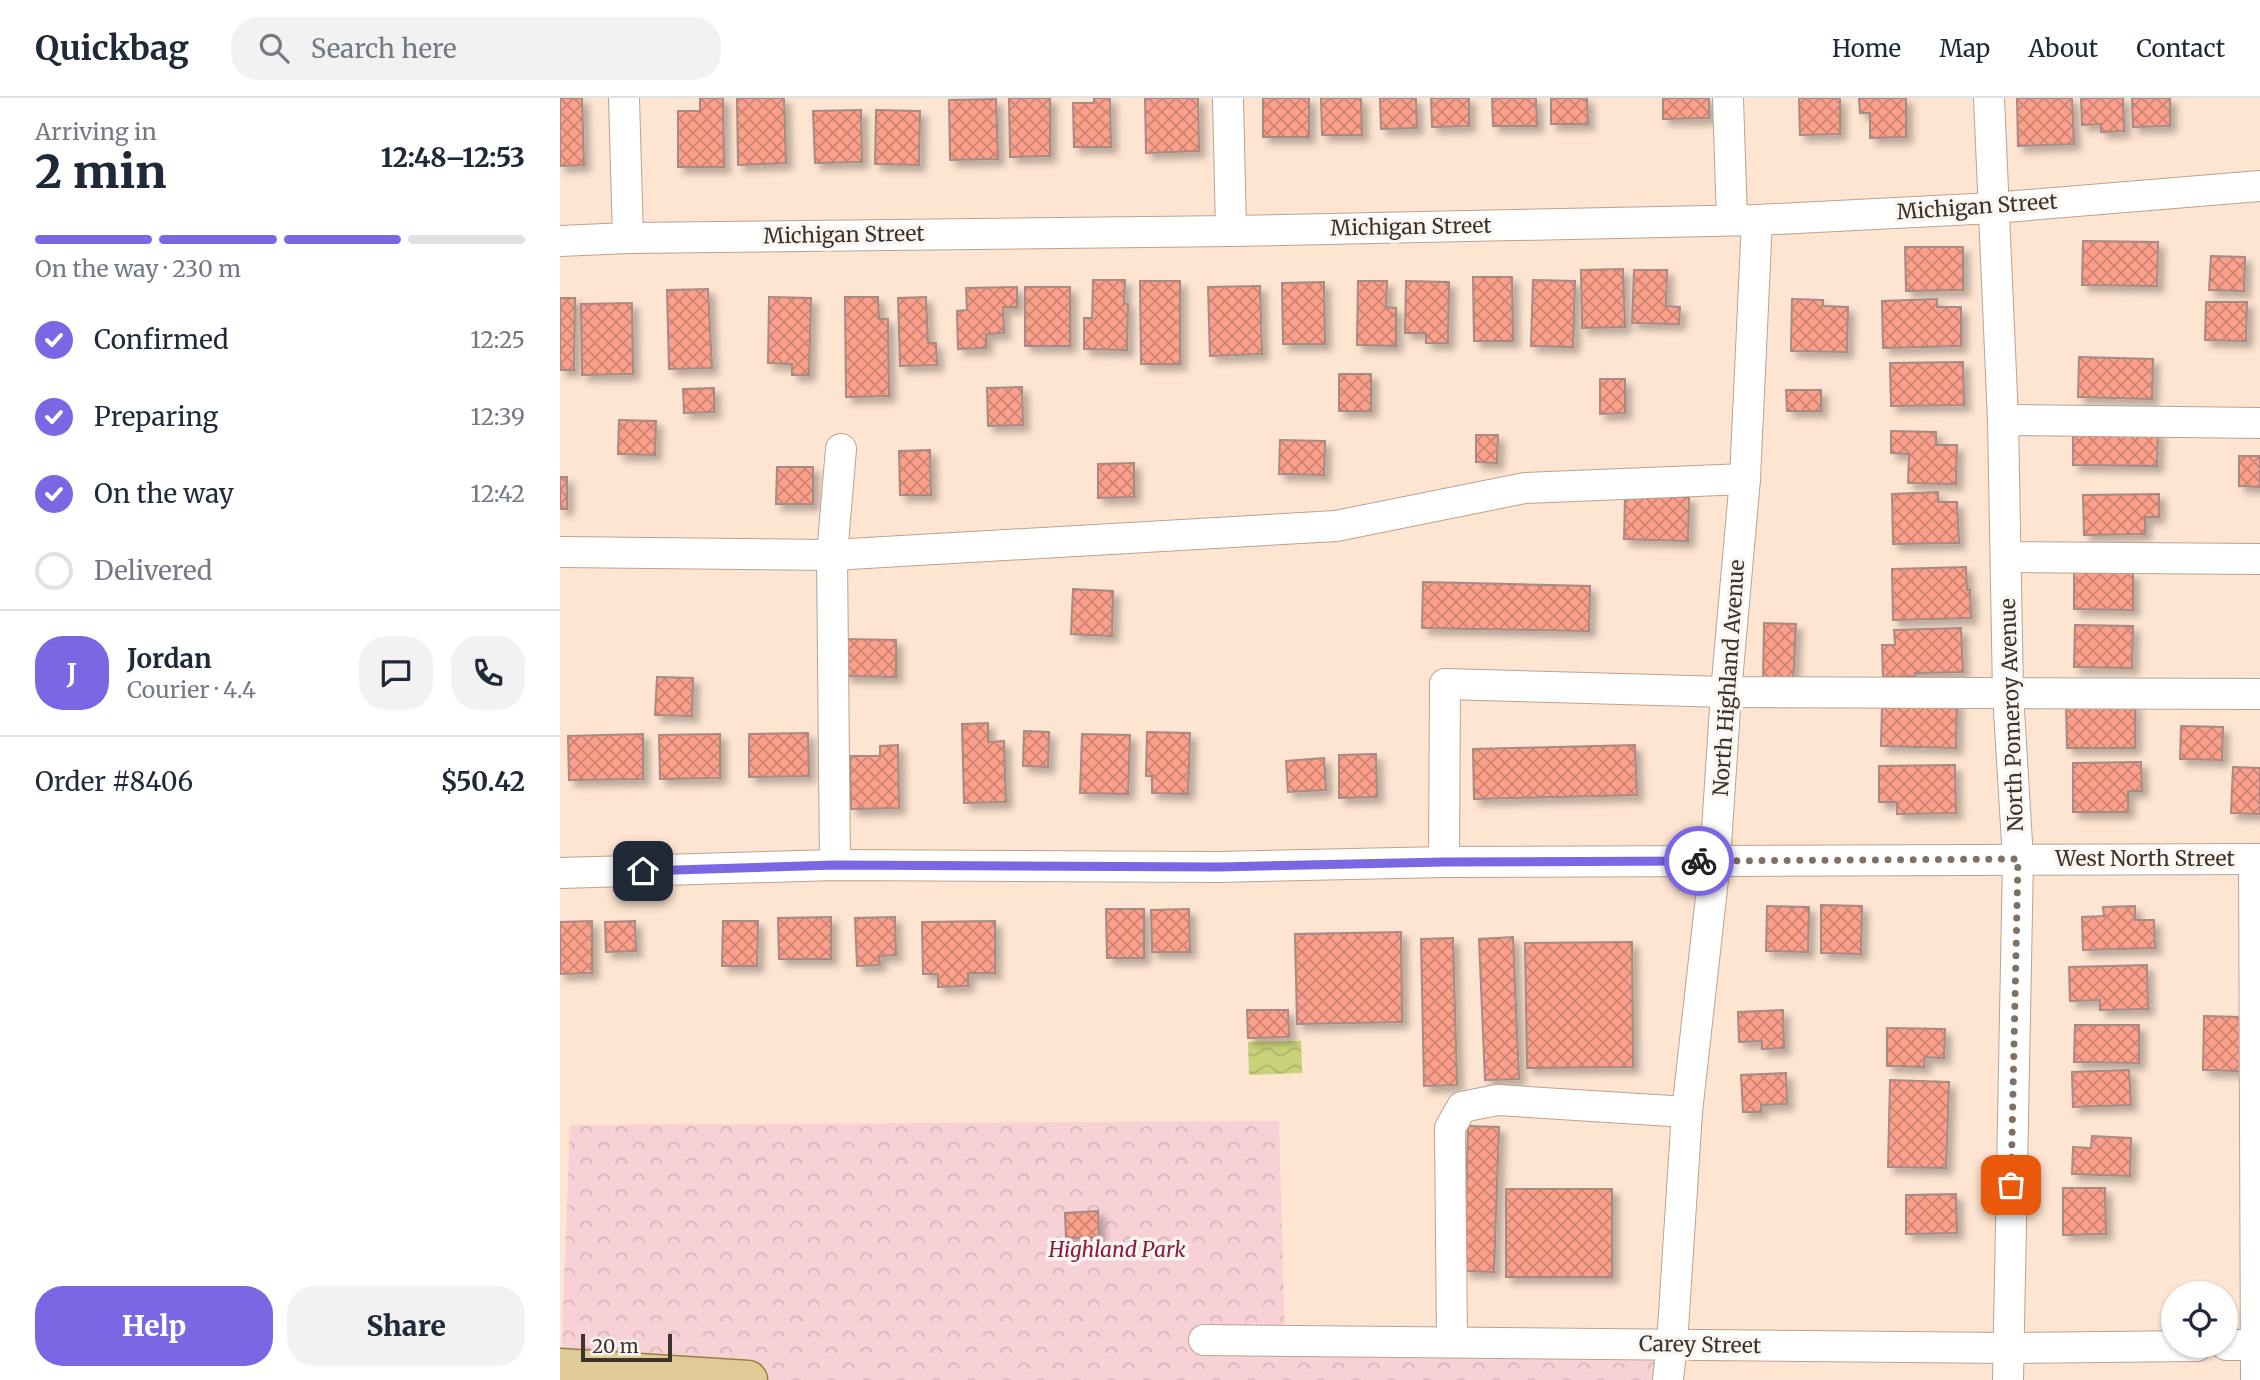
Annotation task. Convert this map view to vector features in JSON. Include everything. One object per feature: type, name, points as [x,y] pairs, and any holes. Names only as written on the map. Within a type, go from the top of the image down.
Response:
[{"type":"main road","points":[[560,1368],[748,1380]]},
{"type":"street","points":[[624,98],[628,238]]},
{"type":"street","points":[[1228,98],[1231,231]]},
{"type":"street","name":"North Highland Avenue","points":[[1668,1380],[1687,1112],[1715,861],[1726,692],[1745,479],[1745,220],[1728,98]]},
{"type":"street","name":"North Pomeroy Avenue","points":[[1989,98],[2003,420],[2008,694],[2018,859],[2008,1380]]},
{"type":"street","name":"Michigan Street","points":[[560,241],[1745,220],[1993,208],[2260,186]]},
{"type":"street","points":[[2003,420],[2260,423]]},
{"type":"street","points":[[835,865],[832,555],[841,449]]},
{"type":"street","points":[[560,552],[832,555],[1335,526],[1525,488],[1745,479]]},
{"type":"street","points":[[2006,557],[2260,559]]},
{"type":"street","points":[[1444,862],[1445,684],[1726,692],[2260,694]]},
{"type":"street","points":[[2256,1380],[2257,859]]},
{"type":"street","name":"West North Street","points":[[560,873],[835,865],[1219,867],[1444,862],[2257,859]]},
{"type":"street","points":[[1452,1342],[1450,1129],[1462,1107],[1497,1100],[1687,1112]]},
{"type":"street","name":"Carey Street","points":[[1204,1340],[2007,1349],[2161,1347]]},
{"type":"street","points":[[2238,1345],[2258,1345]]},
{"type":"green space","name":"Highland Park","points":[[1279,1121],[1285,1341],[1672,1344],[1668,1380],[748,1380],[561,1368],[570,1125]]},
{"type":"water","points":[[1301,1041],[1302,1073],[1249,1075],[1248,1042]]},
{"type":"building","points":[[560,98],[582,98],[584,165],[560,166]]},
{"type":"building","points":[[700,98],[723,98],[724,167],[678,167],[678,111],[700,111]]},
{"type":"building","points":[[737,98],[784,98],[786,163],[738,165]]},
{"type":"building","points":[[1009,98],[1050,98],[1050,156],[1010,157]]},
{"type":"building","points":[[1094,98],[1110,98],[1111,147],[1074,147],[1073,103],[1094,103]]},
{"type":"building","points":[[1145,98],[1198,98],[1199,151],[1146,153]]},
{"type":"building","points":[[1263,98],[1309,98],[1309,137],[1263,137]]},
{"type":"building","points":[[1321,98],[1361,98],[1362,135],[1322,135]]},
{"type":"building","points":[[1380,98],[1416,98],[1417,128],[1381,129]]},
{"type":"building","points":[[1431,98],[1469,98],[1469,126],[1432,127]]},
{"type":"building","points":[[1492,98],[1536,98],[1537,126],[1493,126]]},
{"type":"building","points":[[1551,98],[1587,98],[1588,124],[1551,124]]},
{"type":"building","points":[[1663,98],[1709,98],[1709,118],[1663,119]]},
{"type":"building","points":[[1799,98],[1840,98],[1840,134],[1800,135]]},
{"type":"building","points":[[1859,98],[1906,98],[1906,137],[1870,138],[1870,113],[1860,113]]},
{"type":"building","points":[[2017,98],[2072,98],[2074,144],[2018,146]]},
{"type":"building","points":[[2081,98],[2123,98],[2124,131],[2101,132],[2101,124],[2082,125]]},
{"type":"building","points":[[2132,98],[2170,98],[2170,126],[2133,127]]},
{"type":"building","points":[[996,99],[998,159],[950,160],[949,100]]},
{"type":"building","points":[[861,110],[862,162],[815,163],[813,111]]},
{"type":"building","points":[[876,110],[920,111],[919,165],[875,164]]},
{"type":"building","points":[[2083,241],[2158,242],[2157,286],[2082,285]]},
{"type":"building","points":[[1905,247],[1963,247],[1963,290],[1906,291]]},
{"type":"building","points":[[2211,256],[2245,257],[2244,291],[2209,290]]},
{"type":"building","points":[[1623,269],[1625,327],[1582,328],[1581,270]]},
{"type":"building","points":[[1634,270],[1667,270],[1666,306],[1680,307],[1679,324],[1632,323]]},
{"type":"building","points":[[1473,277],[1512,277],[1513,341],[1474,341]]},
{"type":"building","points":[[1093,280],[1125,280],[1124,304],[1128,304],[1127,350],[1084,349],[1084,318],[1092,318]]},
{"type":"building","points":[[1533,280],[1575,281],[1573,347],[1531,346]]},
{"type":"building","points":[[1140,281],[1180,281],[1180,364],[1141,364]]},
{"type":"building","points":[[1358,281],[1387,281],[1386,307],[1396,308],[1396,346],[1357,345]]},
{"type":"building","points":[[1406,281],[1449,282],[1448,343],[1426,343],[1426,333],[1405,333]]},
{"type":"building","points":[[1324,282],[1325,344],[1283,344],[1282,283]]},
{"type":"building","points":[[1260,286],[1262,354],[1210,356],[1208,287]]},
{"type":"building","points":[[1017,287],[1017,307],[1003,307],[1004,333],[986,334],[986,348],[958,349],[957,311],[967,310],[966,288]]},
{"type":"building","points":[[1025,287],[1070,287],[1070,346],[1025,346]]},
{"type":"building","points":[[708,289],[712,368],[669,369],[667,290]]},
{"type":"building","points":[[769,297],[811,298],[809,375],[792,375],[792,364],[768,363]]},
{"type":"building","points":[[845,297],[878,297],[879,319],[888,319],[889,396],[846,397]]},
{"type":"building","points":[[926,297],[928,343],[936,343],[937,365],[900,366],[898,298]]},
{"type":"building","points":[[560,298],[575,298],[574,370],[560,370]]},
{"type":"building","points":[[1792,299],[1823,300],[1823,306],[1848,307],[1847,352],[1791,351]]},
{"type":"building","points":[[1937,299],[1937,307],[1961,307],[1961,346],[1883,348],[1882,301]]},
{"type":"building","points":[[2206,302],[2247,302],[2246,341],[2205,340]]},
{"type":"building","points":[[632,303],[633,374],[582,375],[581,304]]},
{"type":"building","points":[[2079,357],[2153,359],[2152,399],[2078,397]]},
{"type":"building","points":[[1963,362],[1964,405],[1891,406],[1890,363]]},
{"type":"building","points":[[1339,374],[1371,374],[1371,411],[1339,411]]},
{"type":"building","points":[[1600,379],[1625,379],[1625,413],[1600,414]]},
{"type":"building","points":[[1022,387],[1023,425],[988,426],[987,388]]},
{"type":"building","points":[[714,388],[714,412],[684,413],[683,389]]},
{"type":"building","points":[[1786,390],[1821,390],[1821,411],[1787,411]]},
{"type":"building","points":[[619,420],[656,421],[655,455],[618,454]]},
{"type":"building","points":[[2073,429],[2158,431],[2157,466],[2073,465]]},
{"type":"building","points":[[1891,431],[1936,432],[1936,445],[1957,445],[1956,484],[1908,483],[1909,454],[1891,453]]},
{"type":"building","points":[[1476,435],[1498,435],[1497,463],[1476,462]]},
{"type":"building","points":[[1280,440],[1325,441],[1324,475],[1279,474]]},
{"type":"building","points":[[930,450],[931,495],[900,495],[899,451]]},
{"type":"building","points":[[2239,456],[2260,456],[2260,487],[2239,486]]},
{"type":"building","points":[[1134,463],[1134,497],[1098,498],[1098,464]]},
{"type":"building","points":[[777,467],[813,467],[813,504],[776,504]]},
{"type":"building","points":[[560,477],[567,477],[567,509],[560,509]]},
{"type":"building","points":[[1938,492],[1938,502],[1957,502],[1959,543],[1893,544],[1892,494]]},
{"type":"building","points":[[2159,494],[2159,517],[2145,517],[2145,534],[2084,535],[2083,495]]},
{"type":"building","points":[[1625,496],[1689,497],[1688,541],[1624,539]]},
{"type":"building","points":[[1966,567],[1971,618],[1893,620],[1892,569]]},
{"type":"building","points":[[2074,572],[2133,573],[2133,610],[2074,609]]},
{"type":"building","points":[[1423,582],[1590,586],[1589,631],[1422,628]]},
{"type":"building","points":[[1073,589],[1113,591],[1112,636],[1071,634]]},
{"type":"building","points":[[1764,623],[1796,624],[1793,683],[1763,681]]},
{"type":"building","points":[[2075,625],[2133,626],[2132,668],[2074,667]]},
{"type":"building","points":[[1961,628],[1963,672],[1883,677],[1882,645],[1895,645],[1894,630]]},
{"type":"building","points":[[845,639],[896,640],[896,677],[845,676]]},
{"type":"building","points":[[657,677],[693,678],[692,716],[655,715]]},
{"type":"building","points":[[1900,701],[1957,702],[1956,748],[1881,746],[1882,707],[1900,708]]},
{"type":"building","points":[[2066,703],[2135,703],[2135,748],[2067,748]]},
{"type":"building","points":[[988,723],[988,742],[1004,741],[1006,802],[964,803],[962,724]]},
{"type":"building","points":[[2181,726],[2223,727],[2222,760],[2180,759]]},
{"type":"building","points":[[1024,731],[1049,732],[1048,767],[1023,766]]},
{"type":"building","points":[[1147,732],[1190,733],[1188,794],[1152,793],[1152,776],[1146,776]]},
{"type":"building","points":[[808,733],[809,776],[749,777],[749,734]]},
{"type":"building","points":[[643,734],[643,779],[569,780],[568,736]]},
{"type":"building","points":[[720,734],[720,778],[660,779],[659,735]]},
{"type":"building","points":[[1082,734],[1130,735],[1128,794],[1080,793]]},
{"type":"building","points":[[898,745],[899,808],[851,809],[850,756],[880,756],[880,746]]},
{"type":"building","points":[[1635,745],[1637,795],[1474,799],[1473,749]]},
{"type":"building","points":[[1376,754],[1377,797],[1339,798],[1339,755]]},
{"type":"building","points":[[1324,758],[1326,790],[1288,792],[1286,761]]},
{"type":"building","points":[[2141,762],[2142,791],[2128,791],[2128,812],[2073,812],[2073,763]]},
{"type":"building","points":[[1955,765],[1956,813],[1897,814],[1897,802],[1879,802],[1879,766]]},
{"type":"building","points":[[2233,767],[2260,768],[2260,814],[2231,813]]},
{"type":"building","points":[[1821,905],[1862,906],[1861,954],[1821,953]]},
{"type":"building","points":[[1767,906],[1809,907],[1808,952],[1766,951]]},
{"type":"building","points":[[2135,906],[2135,920],[2154,920],[2155,948],[2083,950],[2082,917],[2104,916],[2103,907]]},
{"type":"building","points":[[1106,909],[1144,909],[1144,958],[1107,958]]},
{"type":"building","points":[[1189,909],[1190,952],[1152,952],[1151,910]]},
{"type":"building","points":[[831,917],[831,959],[779,959],[778,918]]},
{"type":"building","points":[[895,917],[896,955],[879,956],[880,965],[857,966],[855,918]]},
{"type":"building","points":[[592,921],[592,973],[560,974],[560,922]]},
{"type":"building","points":[[635,921],[636,951],[606,952],[605,922]]},
{"type":"building","points":[[723,921],[758,921],[757,966],[722,966]]},
{"type":"building","points":[[995,921],[995,973],[968,973],[968,986],[938,987],[938,974],[923,974],[922,922]]},
{"type":"building","points":[[1401,932],[1402,1022],[1297,1024],[1295,934]]},
{"type":"building","points":[[1513,937],[1519,1079],[1485,1080],[1479,939]]},
{"type":"building","points":[[1453,938],[1457,1085],[1424,1086],[1421,939]]},
{"type":"building","points":[[1632,942],[1633,1067],[1527,1068],[1525,943]]},
{"type":"building","points":[[2147,965],[2148,1009],[2100,1010],[2100,1000],[2070,1001],[2069,967]]},
{"type":"building","points":[[1247,1010],[1288,1010],[1289,1037],[1248,1038]]},
{"type":"building","points":[[1783,1010],[1784,1048],[1762,1049],[1762,1041],[1739,1042],[1738,1012]]},
{"type":"building","points":[[2204,1016],[2242,1017],[2240,1071],[2203,1070]]},
{"type":"building","points":[[2075,1025],[2139,1025],[2139,1063],[2074,1062]]},
{"type":"building","points":[[1887,1028],[1945,1029],[1944,1058],[1925,1057],[1924,1067],[1887,1066]]},
{"type":"building","points":[[2129,1070],[2131,1105],[2073,1107],[2072,1072]]},
{"type":"building","points":[[1786,1073],[1787,1104],[1761,1105],[1761,1112],[1743,1112],[1741,1075]]},
{"type":"building","points":[[1890,1080],[1949,1082],[1946,1168],[1888,1167]]},
{"type":"building","points":[[1468,1126],[1499,1127],[1494,1272],[1464,1271]]},
{"type":"building","points":[[2092,1136],[2131,1138],[2130,1176],[2072,1174],[2073,1147],[2091,1148]]},
{"type":"building","points":[[2063,1188],[2105,1188],[2106,1234],[2063,1235]]},
{"type":"building","points":[[1506,1189],[1612,1189],[1612,1277],[1506,1277]]},
{"type":"building","points":[[1956,1194],[1957,1233],[1906,1234],[1906,1195]]},
{"type":"building","points":[[1098,1211],[1099,1237],[1066,1238],[1065,1213]]},
{"type":"way so far","points":[[1699,861],[2018,859],[2011,1185]]},
{"type":"route","points":[[643,871],[835,865],[1219,867],[1444,862],[1699,861]]}]
